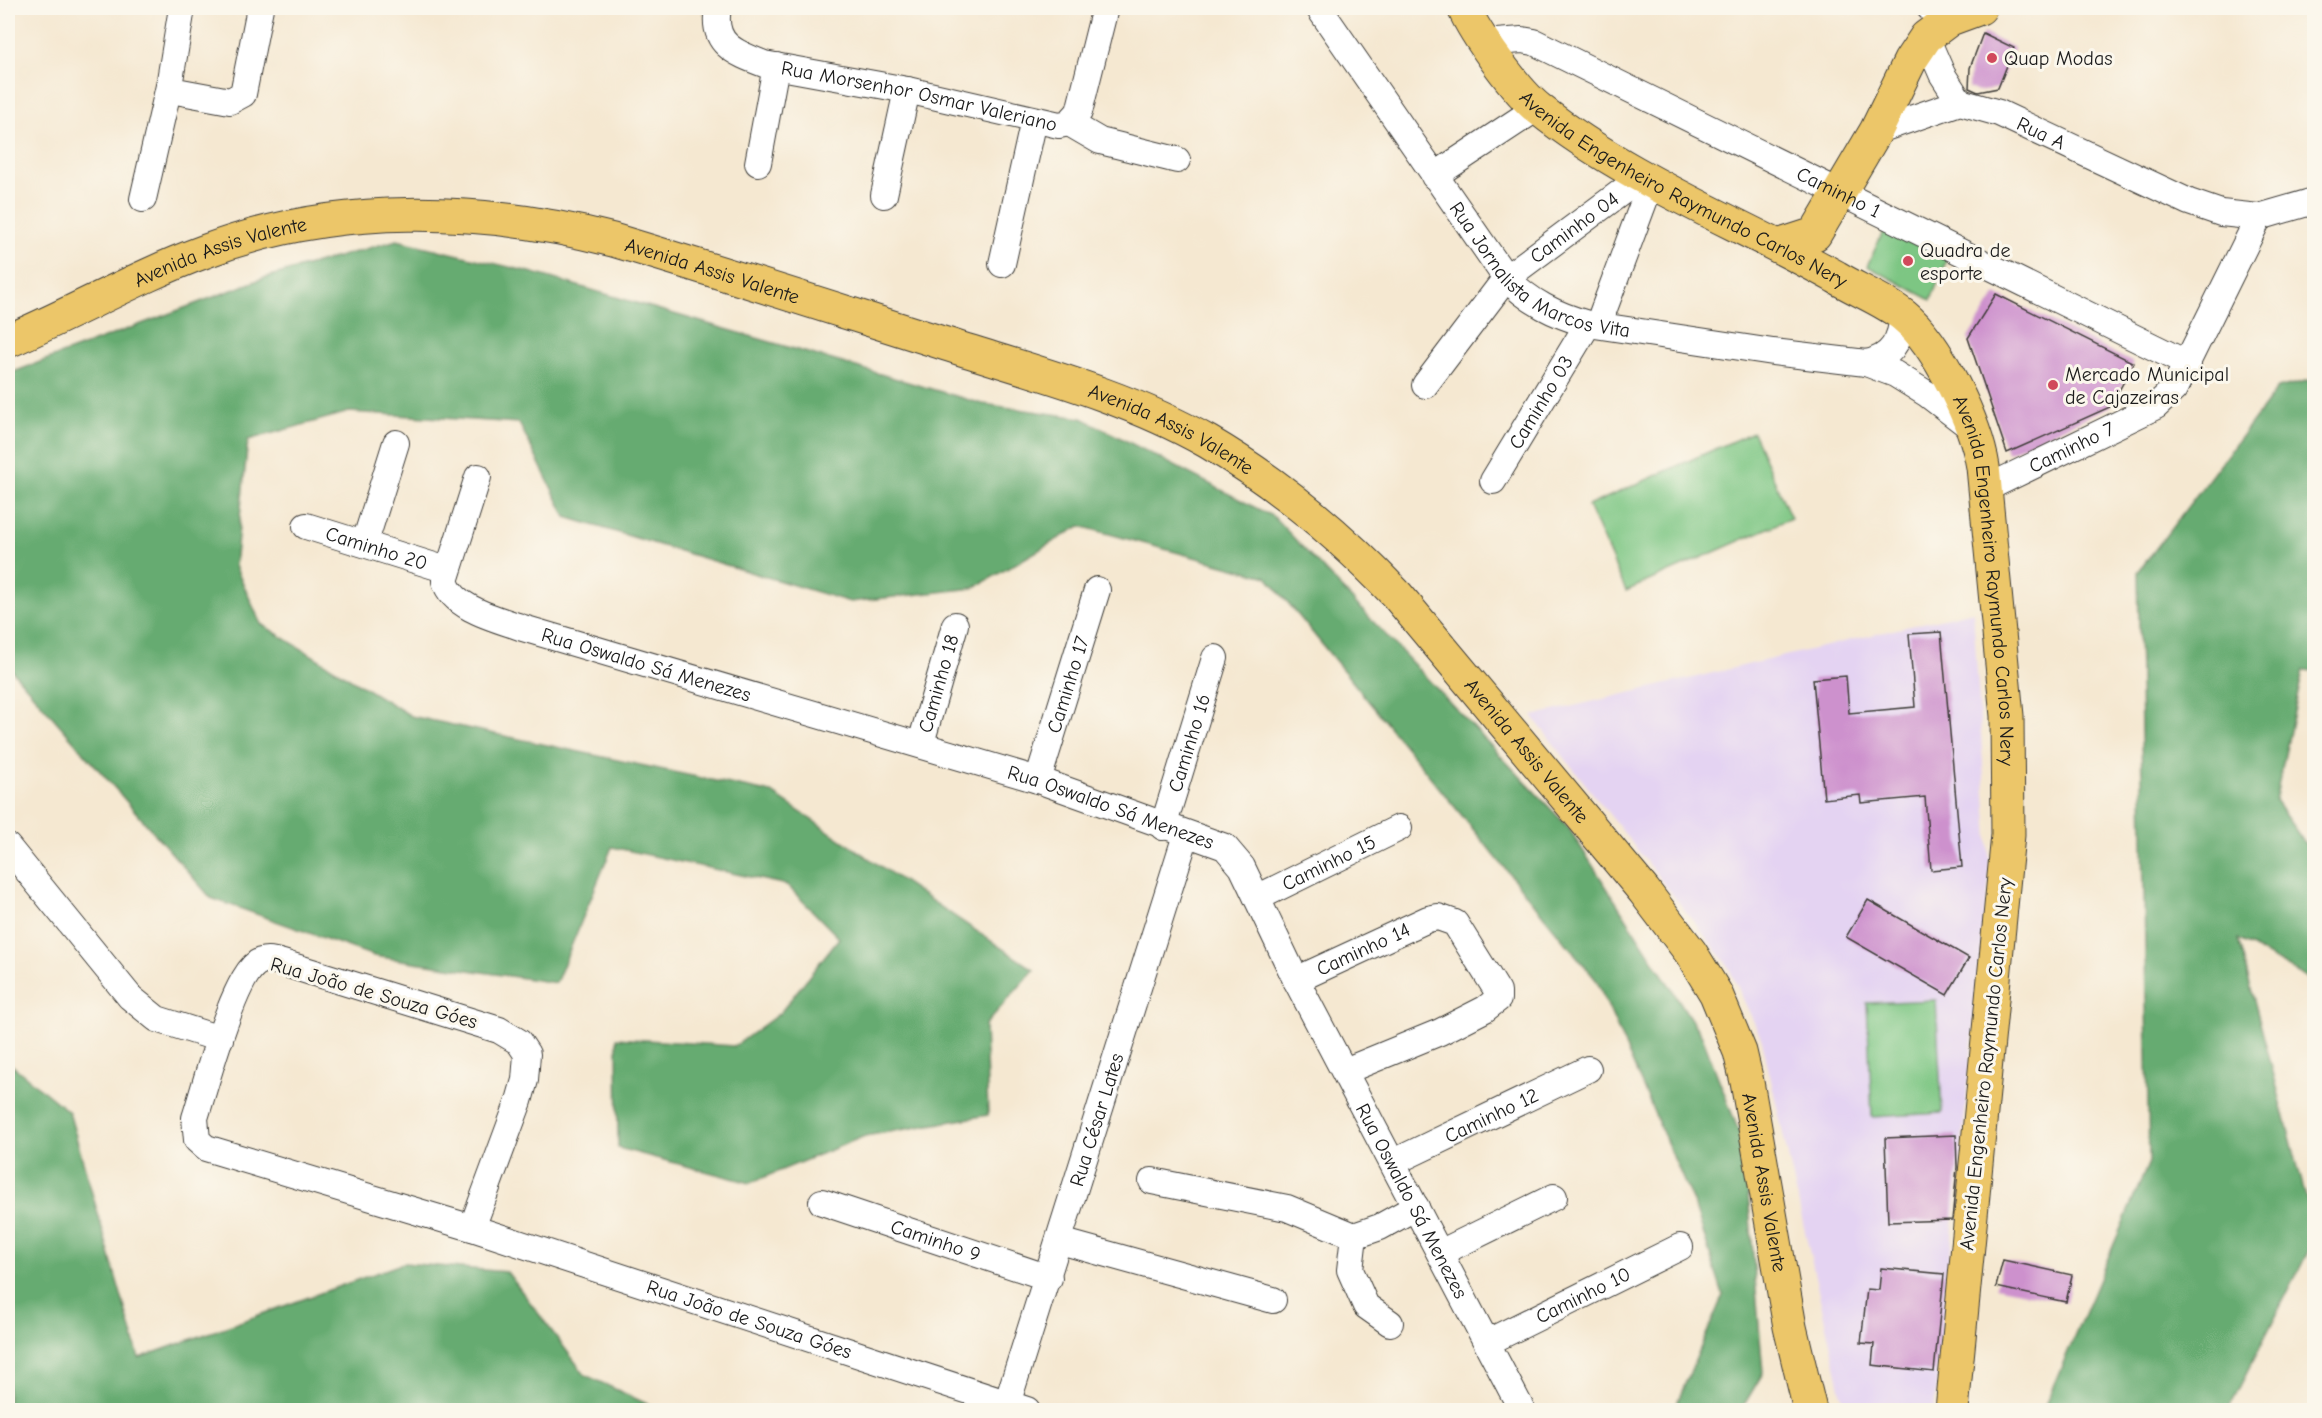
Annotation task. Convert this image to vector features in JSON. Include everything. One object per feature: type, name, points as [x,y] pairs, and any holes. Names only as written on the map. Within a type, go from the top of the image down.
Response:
[{"type":"main road","name":"Avenida Engenheiro Raymundo Carlos Nery","points":[[1464,8],[1470,24],[1537,108],[1603,153],[1647,178],[1904,315],[1945,371],[1974,430],[1980,448],[1985,489],[2007,716],[2008,835],[1952,1410]]},
{"type":"main road","points":[[1819,268],[1815,234],[1876,131],[1910,61],[1935,21],[1980,8]]},
{"type":"main road","name":"Avenida Assis Valente","points":[[8,341],[184,260],[258,234],[353,216],[497,218],[539,223],[613,240],[1079,386],[1168,422],[1208,442],[1255,472],[1302,510],[1360,557],[1397,595],[1644,891],[1691,953],[1716,994],[1740,1052],[1754,1112],[1790,1327],[1810,1410]]},
{"type":"main road","points":[[1778,246],[1815,234]]},
{"type":"street","points":[[143,198],[171,74],[182,8]]},
{"type":"street","points":[[171,74],[176,91],[214,99],[238,98],[243,94],[260,8]]},
{"type":"street","name":"Rua Morsenhor Osmar Valeriano","points":[[718,8],[716,20],[725,44],[744,57],[776,66],[907,90],[1059,125],[1069,123],[1079,112],[1105,8]]},
{"type":"street","name":"Rua Jornalista Marcos Vita","points":[[1319,8],[1506,278],[1524,296],[1542,307],[1593,324],[1773,352],[1866,363],[1895,374],[1974,430]]},
{"type":"street","points":[[1876,131],[1960,102],[1942,74],[1935,21]]},
{"type":"street","name":"Caminho 1","points":[[1484,43],[1522,40],[1534,42],[2188,364]]},
{"type":"street","points":[[758,163],[776,66]]},
{"type":"street","points":[[884,195],[907,90]]},
{"type":"street","name":"Rua A","points":[[1960,102],[1999,113],[2189,202],[2221,213],[2259,216],[2314,201]]},
{"type":"street","points":[[1434,176],[1537,108]]},
{"type":"street","points":[[1002,264],[1034,120]]},
{"type":"street","points":[[1069,123],[1100,141],[1177,160]]},
{"type":"street","name":"Caminho 04","points":[[1425,385],[1506,278],[1647,178]]},
{"type":"street","name":"Caminho 03","points":[[1493,480],[1593,324],[1647,178]]},
{"type":"street","name":"Caminho 7","points":[[1985,489],[2156,406],[2174,389],[2259,216]]},
{"type":"street","points":[[1866,363],[1882,358],[1893,349],[1900,337],[1904,315]]},
{"type":"street","points":[[365,542],[396,442]]},
{"type":"street","points":[[447,570],[478,477]]},
{"type":"street","name":"Caminho 20","points":[[306,526],[365,542],[447,570]]},
{"type":"street","name":"Rua Oswaldo Sá Menezes","points":[[447,570],[448,590],[461,601],[480,612],[523,628],[921,743],[1038,780],[1175,831],[1225,847],[1242,867],[1296,980],[1394,1162],[1522,1410]]},
{"type":"street","name":"Caminho 17","points":[[1038,780],[1097,590]]},
{"type":"street","name":"Caminho 18","points":[[921,743],[955,625]]},
{"type":"street","name":"Caminho 16","points":[[1175,831],[1215,658]]},
{"type":"street","name":"Caminho 15","points":[[1257,898],[1400,828]]},
{"type":"street","name":"Rua César Lates","points":[[1017,1407],[1049,1278],[1175,831]]},
{"type":"street","points":[[8,848],[130,997],[157,1019],[220,1040]]},
{"type":"street","name":"Caminho 14","points":[[1296,980],[1428,919],[1438,917],[1455,923],[1498,992],[1498,999],[1493,1004],[1440,1032],[1345,1071]]},
{"type":"street","name":"Rua João de Souza Góes","points":[[472,1228],[525,1080],[527,1054],[519,1042],[500,1030],[464,1018],[271,960],[261,961],[244,976],[220,1040],[195,1118],[197,1140],[206,1148],[472,1228],[973,1402],[1017,1407]]},
{"type":"street","name":"Caminho 12","points":[[1394,1162],[1588,1068]]},
{"type":"street","points":[[1152,1181],[1287,1208],[1354,1236],[1380,1227],[1416,1207]]},
{"type":"street","points":[[1440,1253],[1554,1197]]},
{"type":"street","name":"Caminho 9","points":[[822,1202],[1049,1278]]},
{"type":"street","points":[[1354,1236],[1350,1270],[1366,1306],[1390,1323]]},
{"type":"street","points":[[1060,1241],[1273,1300]]},
{"type":"street","name":"Caminho 10","points":[[1488,1342],[1680,1247]]},
{"type":"shaded area","points":[[1973,611],[1990,871],[1934,1410],[1845,1410],[1762,1040],[1727,964],[1532,716]]},
{"type":"green space","name":"Quadra de esporte","points":[[1886,226],[1948,257],[1931,300],[1867,266]]},
{"type":"green space","points":[[397,240],[530,272],[983,404],[1082,418],[1274,517],[1568,827],[1703,1038],[1744,1145],[1763,1373],[1741,1410],[1674,1410],[1723,1295],[1695,1207],[1597,981],[1267,577],[1080,526],[974,588],[850,602],[566,517],[519,423],[349,412],[248,440],[235,566],[261,624],[411,716],[772,793],[1034,970],[985,1025],[988,1115],[865,1136],[750,1183],[618,1148],[617,1038],[735,1046],[780,1013],[839,938],[787,885],[612,847],[556,983],[374,956],[211,898],[8,666],[8,374],[264,278]]},
{"type":"green space","points":[[2314,379],[2314,671],[2303,670],[2275,801],[2314,856],[2314,982],[2238,939],[2314,1228],[2314,1240],[2228,1410],[2043,1410],[2149,1162],[2138,572],[2278,388]]},
{"type":"green space","points":[[1753,432],[1791,518],[1626,591],[1588,506]]},
{"type":"green space","points":[[1936,1000],[1942,1113],[1872,1117],[1867,1003]]},
{"type":"green space","points":[[8,1062],[69,1112],[139,1358],[404,1263],[507,1272],[585,1375],[660,1410],[8,1410]]},
{"type":"building","name":"Quap Modas","points":[[1983,33],[2014,48],[1998,88],[1978,92],[1969,88],[1970,68]]},
{"type":"building","name":"Mercado Municipal de Cajazeiras","points":[[1996,294],[2134,363],[2110,407],[2007,453],[1968,338]]},
{"type":"building","points":[[1941,632],[1962,867],[1931,870],[1925,797],[1861,803],[1860,795],[1824,799],[1813,679],[1846,676],[1849,713],[1915,707],[1909,634]]},
{"type":"building","points":[[1868,900],[1969,958],[1947,995],[1846,937]]},
{"type":"building","points":[[1956,1135],[1957,1167],[1952,1220],[1888,1222],[1885,1138]]},
{"type":"building","points":[[2003,1260],[2072,1275],[2066,1302],[1996,1287]]},
{"type":"building","points":[[1881,1268],[1944,1274],[1934,1372],[1872,1365],[1874,1344],[1861,1343],[1867,1289],[1879,1290]]},
{"type":"place","name":"Quap Modas","points":[[1992,58]]},
{"type":"place","name":"Quadra de esporte","points":[[1908,261]]},
{"type":"place","name":"Mercado Municipal de Cajazeiras","points":[[2053,385]]}]
